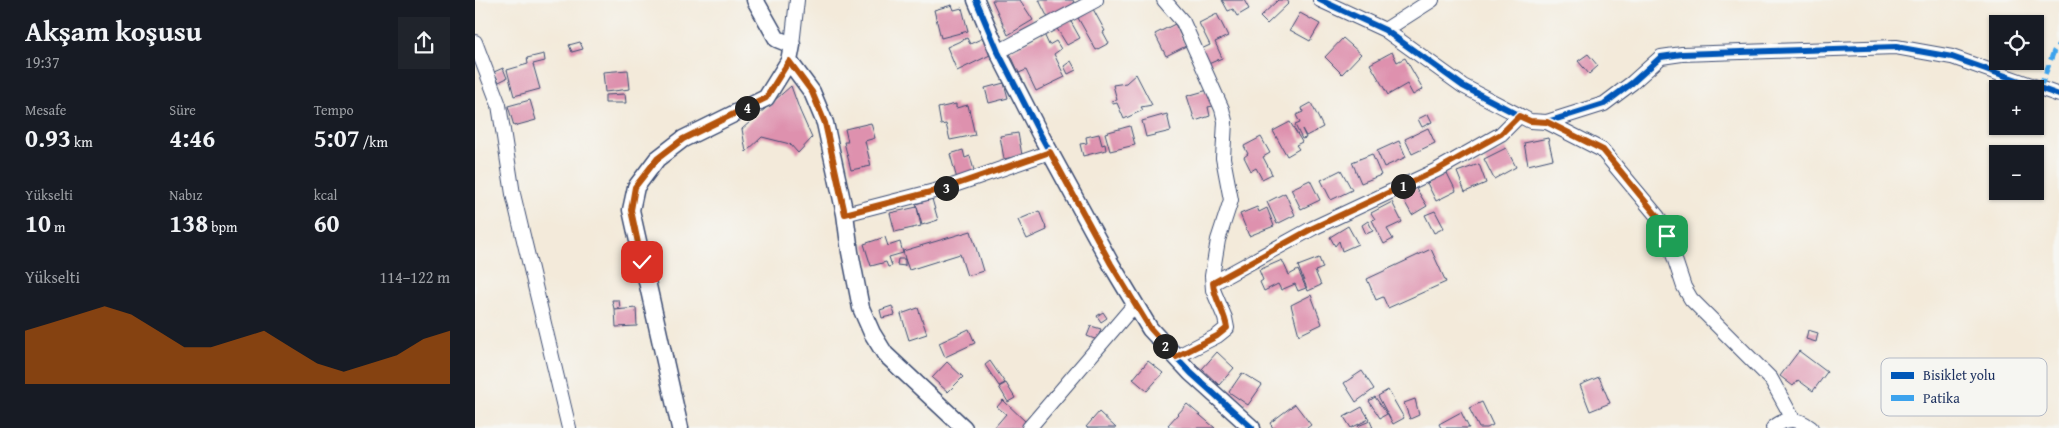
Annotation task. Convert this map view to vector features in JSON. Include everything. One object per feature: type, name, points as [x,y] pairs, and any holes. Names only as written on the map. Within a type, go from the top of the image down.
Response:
[{"type":"street","points":[[755,0],[777,39],[790,53],[812,92],[825,123],[845,214],[861,308],[872,333],[885,354],[963,428]]},
{"type":"street","points":[[680,428],[631,210],[635,187],[657,159],[683,139],[766,98],[790,53],[797,0]]},
{"type":"street","points":[[976,0],[998,52],[1050,152],[1111,264],[1150,328],[1191,373],[1252,428]]},
{"type":"street","points":[[998,52],[1096,0]]},
{"type":"street","points":[[1164,0],[1183,22],[1223,109],[1225,121],[1223,158],[1231,200],[1218,240],[1213,283],[1213,290],[1225,318],[1227,328],[1217,336],[1176,357]]},
{"type":"street","points":[[1320,0],[1385,30],[1463,86],[1530,121],[1547,122],[1604,104],[1633,83],[1661,57],[1682,54],[1896,47],[1952,57],[2059,95]]},
{"type":"street","points":[[1385,30],[1432,0]]},
{"type":"street","points":[[475,42],[499,105],[513,194],[569,428]]},
{"type":"street","points":[[1213,283],[1313,228],[1437,170],[1501,134],[1519,116]]},
{"type":"street","points":[[1547,122],[1603,150],[1658,217],[1667,236],[1684,287],[1691,298],[1771,379],[1793,419]]},
{"type":"street","points":[[845,214],[946,188],[1050,152]]},
{"type":"street","points":[[1029,428],[1135,304]]},
{"type":"street","points":[[1773,428],[1781,421],[1793,419],[1804,422],[1811,428]]},
{"type":"building","points":[[992,0],[1020,0],[1033,20],[1008,35]]},
{"type":"building","points":[[1039,0],[1073,0],[1076,7],[1049,20]]},
{"type":"building","points":[[1222,0],[1244,0],[1249,9],[1237,16],[1233,9],[1228,11]]},
{"type":"building","points":[[1278,0],[1287,0],[1289,3],[1267,24],[1260,17]]},
{"type":"building","points":[[952,5],[954,10],[962,8],[968,31],[941,38],[934,10]]},
{"type":"building","points":[[1093,9],[1109,43],[1096,50],[1078,18]]},
{"type":"building","points":[[1300,13],[1320,24],[1310,41],[1290,30]]},
{"type":"building","points":[[1217,14],[1228,36],[1215,42],[1222,58],[1204,66],[1197,51],[1210,45],[1199,23]]},
{"type":"building","points":[[1070,20],[1080,38],[1067,45],[1056,27]]},
{"type":"building","points":[[1175,24],[1186,46],[1166,56],[1155,34]]},
{"type":"building","points":[[1044,34],[1049,45],[1056,41],[1061,49],[1054,54],[1065,77],[1036,91],[1026,70],[1019,73],[1009,51]]},
{"type":"building","points":[[967,38],[970,44],[983,38],[990,55],[957,71],[947,47]]},
{"type":"building","points":[[1343,38],[1361,54],[1342,74],[1325,57]]},
{"type":"building","points":[[580,42],[583,49],[572,52],[569,45]]},
{"type":"building","points":[[1392,52],[1397,62],[1405,58],[1423,89],[1413,95],[1407,84],[1388,95],[1370,64]]},
{"type":"building","points":[[544,54],[545,61],[533,64],[540,89],[514,96],[507,70],[528,64],[527,58]]},
{"type":"building","points":[[1588,54],[1598,66],[1589,74],[1578,61]]},
{"type":"building","points":[[1071,61],[1076,70],[1068,74],[1064,66]]},
{"type":"building","points":[[503,68],[507,78],[499,82],[494,72]]},
{"type":"building","points":[[628,70],[630,89],[605,92],[603,72]]},
{"type":"building","points":[[1136,74],[1152,105],[1141,107],[1143,110],[1124,119],[1117,103],[1113,104],[1111,101],[1117,100],[1113,85],[1126,83]]},
{"type":"building","points":[[1004,83],[1008,98],[989,103],[985,88]]},
{"type":"building","points":[[791,86],[812,138],[798,153],[790,144],[762,137],[746,152],[742,129]]},
{"type":"building","points":[[1208,90],[1213,106],[1208,107],[1210,116],[1195,121],[1187,96]]},
{"type":"building","points":[[625,94],[626,103],[605,103],[605,95]]},
{"type":"building","points":[[530,100],[536,120],[514,126],[508,106]]},
{"type":"building","points":[[1311,103],[1323,127],[1306,136],[1302,129],[1306,138],[1302,139],[1295,125],[1300,123],[1296,115],[1303,112],[1302,108]]},
{"type":"building","points":[[956,104],[956,108],[968,105],[975,135],[950,140],[946,124],[941,125],[938,108]]},
{"type":"building","points":[[1167,114],[1171,131],[1146,137],[1142,121]]},
{"type":"building","points":[[1428,114],[1432,122],[1422,127],[1418,119]]},
{"type":"building","points":[[1290,122],[1302,142],[1296,145],[1299,149],[1287,156],[1273,131]]},
{"type":"building","points":[[871,123],[875,138],[865,141],[871,166],[851,170],[844,142],[848,142],[845,129]]},
{"type":"building","points":[[1130,126],[1135,145],[1110,151],[1105,133]]},
{"type":"building","points":[[1428,128],[1435,143],[1412,154],[1405,139]]},
{"type":"building","points":[[1018,133],[1022,155],[1004,159],[1000,136]]},
{"type":"building","points":[[1099,134],[1102,145],[1105,144],[1106,150],[1083,156],[1080,144],[1087,143],[1086,137]]},
{"type":"building","points":[[1261,137],[1270,153],[1263,157],[1272,174],[1262,179],[1256,168],[1251,171],[1244,157],[1248,154],[1244,146]]},
{"type":"building","points":[[1548,138],[1553,159],[1528,165],[1524,143]]},
{"type":"building","points":[[1399,141],[1406,157],[1384,167],[1377,151]]},
{"type":"building","points":[[1506,148],[1516,167],[1494,179],[1484,159]]},
{"type":"building","points":[[963,150],[965,158],[970,156],[975,174],[957,179],[950,154]]},
{"type":"building","points":[[1372,154],[1381,175],[1361,183],[1352,162]]},
{"type":"building","points":[[1479,164],[1486,183],[1465,192],[1457,172]]},
{"type":"building","points":[[1341,170],[1352,190],[1331,200],[1321,180]]},
{"type":"building","points":[[1447,173],[1456,191],[1436,201],[1427,183]]},
{"type":"building","points":[[1310,180],[1320,200],[1301,209],[1291,189]]},
{"type":"building","points":[[1416,188],[1427,206],[1412,215],[1402,197]]},
{"type":"building","points":[[1285,193],[1295,215],[1277,224],[1267,202]]},
{"type":"building","points":[[932,199],[938,220],[922,225],[916,204]]},
{"type":"building","points":[[1392,202],[1402,222],[1387,229],[1393,239],[1384,244],[1372,220],[1375,219],[1371,213]]},
{"type":"building","points":[[917,207],[921,226],[895,232],[890,213]]},
{"type":"building","points":[[1257,207],[1259,212],[1267,208],[1274,226],[1249,236],[1240,214]]},
{"type":"building","points":[[1039,211],[1047,230],[1027,239],[1018,220]]},
{"type":"building","points":[[1435,211],[1444,228],[1434,233],[1425,215]]},
{"type":"building","points":[[1368,221],[1373,231],[1366,234],[1362,225]]},
{"type":"building","points":[[1348,226],[1358,244],[1342,251],[1339,241],[1335,246],[1330,237]]},
{"type":"building","points":[[971,231],[983,271],[967,276],[960,254],[909,270],[903,251]]},
{"type":"building","points":[[885,237],[888,246],[900,242],[903,253],[889,257],[892,266],[888,267],[886,262],[871,266],[864,244]]},
{"type":"building","points":[[1431,249],[1446,282],[1388,308],[1383,297],[1376,300],[1367,279]]},
{"type":"building","points":[[1319,258],[1323,268],[1315,271],[1321,285],[1308,291],[1298,266]]},
{"type":"building","points":[[898,259],[905,259],[905,266],[897,265]]},
{"type":"building","points":[[1282,260],[1289,275],[1298,270],[1306,288],[1298,291],[1295,284],[1281,290],[1278,284],[1264,291],[1260,282],[1263,280],[1259,270]]},
{"type":"building","points":[[1311,295],[1322,324],[1299,335],[1291,305]]},
{"type":"building","points":[[612,300],[619,300],[620,308],[614,309]]},
{"type":"building","points":[[892,306],[895,315],[882,318],[880,310]]},
{"type":"building","points":[[636,308],[637,326],[616,327],[615,310]]},
{"type":"building","points":[[918,308],[927,334],[909,340],[901,314]]},
{"type":"building","points":[[1103,312],[1107,318],[1101,322],[1097,316]]},
{"type":"building","points":[[1091,326],[1101,329],[1097,340],[1087,336]]},
{"type":"building","points":[[969,329],[975,343],[945,357],[939,343]]},
{"type":"building","points":[[1808,330],[1818,333],[1816,342],[1806,339]]},
{"type":"building","points":[[1799,351],[1827,372],[1813,391],[1798,380],[1793,386],[1780,376]]},
{"type":"building","points":[[1217,352],[1234,368],[1219,385],[1202,369]]},
{"type":"building","points":[[990,361],[1005,383],[999,386],[985,365]]},
{"type":"building","points":[[1148,361],[1163,373],[1147,391],[1133,379]]},
{"type":"building","points":[[947,362],[963,377],[948,392],[932,378]]},
{"type":"building","points":[[1362,371],[1374,389],[1356,402],[1344,383]]},
{"type":"building","points":[[1242,373],[1262,385],[1248,405],[1229,392]]},
{"type":"building","points":[[1599,377],[1610,403],[1590,411],[1580,385]]},
{"type":"building","points":[[1006,383],[1015,398],[1008,402],[999,387]]},
{"type":"building","points":[[1388,390],[1404,418],[1393,424],[1378,396]]},
{"type":"building","points":[[1375,397],[1387,414],[1380,418],[1369,401]]},
{"type":"building","points":[[1415,399],[1419,415],[1410,419],[1404,403]]},
{"type":"building","points":[[1003,400],[1027,423],[1024,428],[994,428],[1006,414],[997,407]]},
{"type":"building","points":[[1482,402],[1493,425],[1487,428],[1479,428],[1469,408]]},
{"type":"building","points":[[1187,404],[1215,428],[1172,428],[1168,425]]},
{"type":"building","points":[[1295,404],[1311,425],[1307,428],[1273,428],[1270,423]]},
{"type":"building","points":[[1362,407],[1369,419],[1351,428],[1344,417]]},
{"type":"building","points":[[1099,412],[1116,428],[1086,427]]},
{"type":"building","points":[[1461,412],[1469,428],[1441,428],[1439,424]]},
{"type":"building","points":[[1370,421],[1373,428],[1359,428],[1358,426]]},
{"type":"marked path","points":[[2043,80],[2054,51],[2059,44]]},
{"type":"cycle path","points":[[976,0],[998,52],[1040,134],[1111,264],[1150,329],[1191,373],[1252,428]]},
{"type":"cycle path","points":[[1320,0],[1385,30],[1463,86],[1530,121],[1547,122],[1604,104],[1632,83],[1661,57],[1682,54],[1896,47],[1952,57],[2059,95]]},
{"type":"route","points":[[642,262],[631,210],[635,187],[657,159],[683,139],[766,98],[789,61],[812,92],[825,123],[845,214],[946,188],[1050,152],[1111,264],[1150,328],[1176,357],[1217,336],[1227,328],[1225,318],[1213,290],[1213,283],[1313,228],[1437,170],[1501,134],[1519,116],[1530,121],[1547,122],[1603,150],[1658,217],[1667,236]]}]
